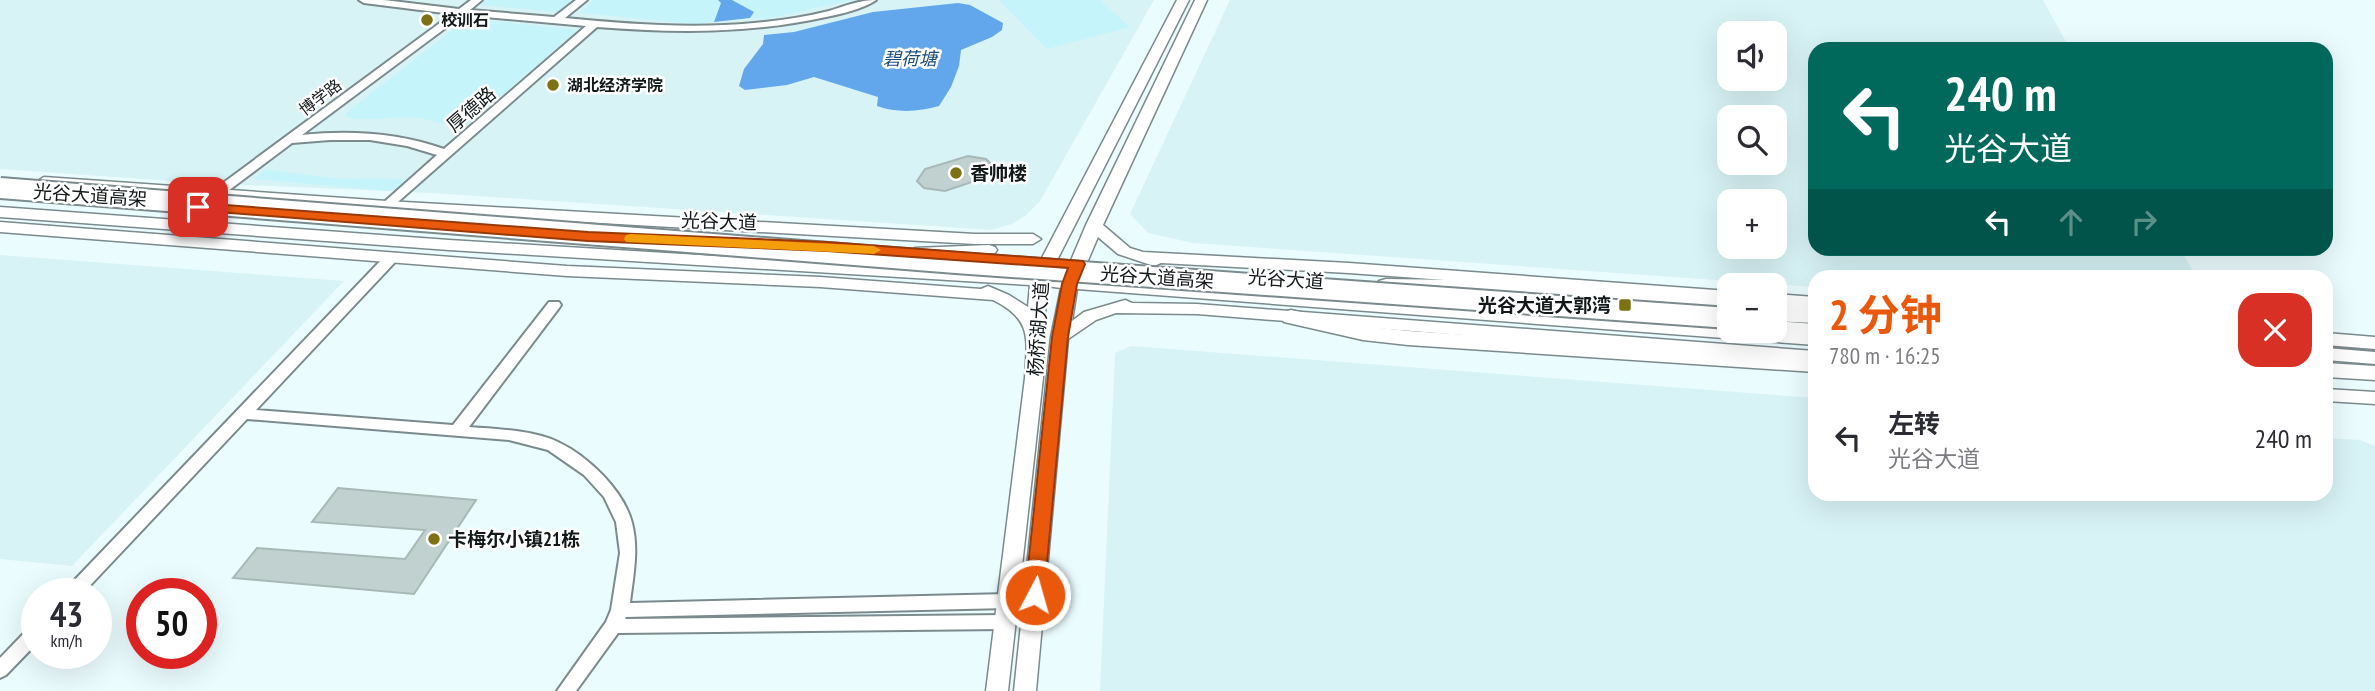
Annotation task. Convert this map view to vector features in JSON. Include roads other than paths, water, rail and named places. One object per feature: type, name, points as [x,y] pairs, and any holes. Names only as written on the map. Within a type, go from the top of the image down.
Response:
[{"type":"highway","name":"光谷大道高架","points":[[0,188],[970,264],[1717,314]]},
{"type":"highway","name":"光谷大道高架","points":[[0,196],[1717,324]]},
{"type":"highway","points":[[1321,284],[1456,286],[1717,302]]},
{"type":"highway","points":[[1787,307],[1808,308]]},
{"type":"highway","points":[[1298,309],[1385,336],[1583,351],[1808,360]]},
{"type":"highway","points":[[1787,319],[1808,320]]},
{"type":"highway","points":[[1787,329],[1808,330]]},
{"type":"highway","points":[[2333,363],[2375,366]]},
{"type":"highway","points":[[2333,374],[2375,376]]},
{"type":"main road","name":"杨桥湖大道","points":[[997,691],[1037,339],[1042,272],[1183,0]]},
{"type":"main road","name":"杨桥湖大道","points":[[1025,691],[1060,337],[1070,284],[1094,225],[1200,0]]},
{"type":"main road","points":[[0,178],[387,206],[975,239],[1033,239]]},
{"type":"main road","name":"光谷大道","points":[[0,196],[198,207],[588,237],[815,246],[912,253],[1042,272],[1070,284],[1206,294],[1298,309],[1808,339]]},
{"type":"main road","points":[[912,253],[1000,249],[1033,239],[1054,228],[1077,205]]},
{"type":"main road","name":"光谷大道","points":[[0,212],[449,245],[896,270],[1042,272],[1077,264],[1717,314]]},
{"type":"main road","points":[[719,224],[815,246]]},
{"type":"main road","points":[[1094,225],[1124,251],[1188,272],[1229,278]]},
{"type":"main road","points":[[0,227],[551,270],[820,282],[996,295]]},
{"type":"main road","points":[[1143,257],[1349,268],[1717,295]]},
{"type":"main road","points":[[551,270],[720,260]]},
{"type":"main road","points":[[896,270],[981,288],[996,295],[1016,305],[1032,320],[1037,339]]},
{"type":"main road","points":[[1060,337],[1090,316],[1114,308],[1206,294]]},
{"type":"main road","points":[[1787,300],[1808,301]]},
{"type":"main road","points":[[1114,308],[1298,309],[1440,329],[1808,360]]},
{"type":"main road","points":[[2333,339],[2375,342]]},
{"type":"main road","points":[[2333,355],[2375,358]]},
{"type":"main road","points":[[2333,395],[2375,398]]},
{"type":"street","points":[[364,0],[409,7],[669,30],[731,30],[804,20],[871,0]]},
{"type":"street","points":[[409,7],[419,0]]},
{"type":"street","name":"博学路","points":[[198,207],[477,0]]},
{"type":"street","points":[[556,20],[582,0]]},
{"type":"street","name":"厚德路","points":[[370,220],[594,24]]},
{"type":"street","points":[[287,140],[319,136],[380,136],[418,143],[446,154]]},
{"type":"street","points":[[87,578],[391,257]]},
{"type":"street","points":[[458,430],[554,305]]},
{"type":"street","points":[[243,414],[509,435],[553,446],[590,471],[610,494],[624,522],[628,553],[616,618],[566,691]]},
{"type":"street","points":[[616,618],[1007,601]]},
{"type":"street","points":[[616,618],[1005,622]]},
{"type":"street","points":[[0,670],[21,648]]},
{"type":"water","points":[[718,0],[732,0],[754,12],[750,18],[714,22],[721,3]]},
{"type":"water","name":"碧荷塘","points":[[958,3],[970,5],[1003,23],[1002,30],[961,50],[959,66],[951,87],[939,106],[924,110],[892,110],[877,106],[878,97],[814,77],[787,85],[745,90],[739,86],[744,69],[763,44],[764,35],[794,32],[873,12]]},
{"type":"place","name":"校训石","points":[[427,20]]},
{"type":"place","name":"湖北经济学院","points":[[553,85]]},
{"type":"place","name":"香帅楼","points":[[956,173]]},
{"type":"place","name":"光谷大道大郭湾","points":[[1625,305]]},
{"type":"place","name":"卡梅尔小镇21栋","points":[[434,539]]}]
